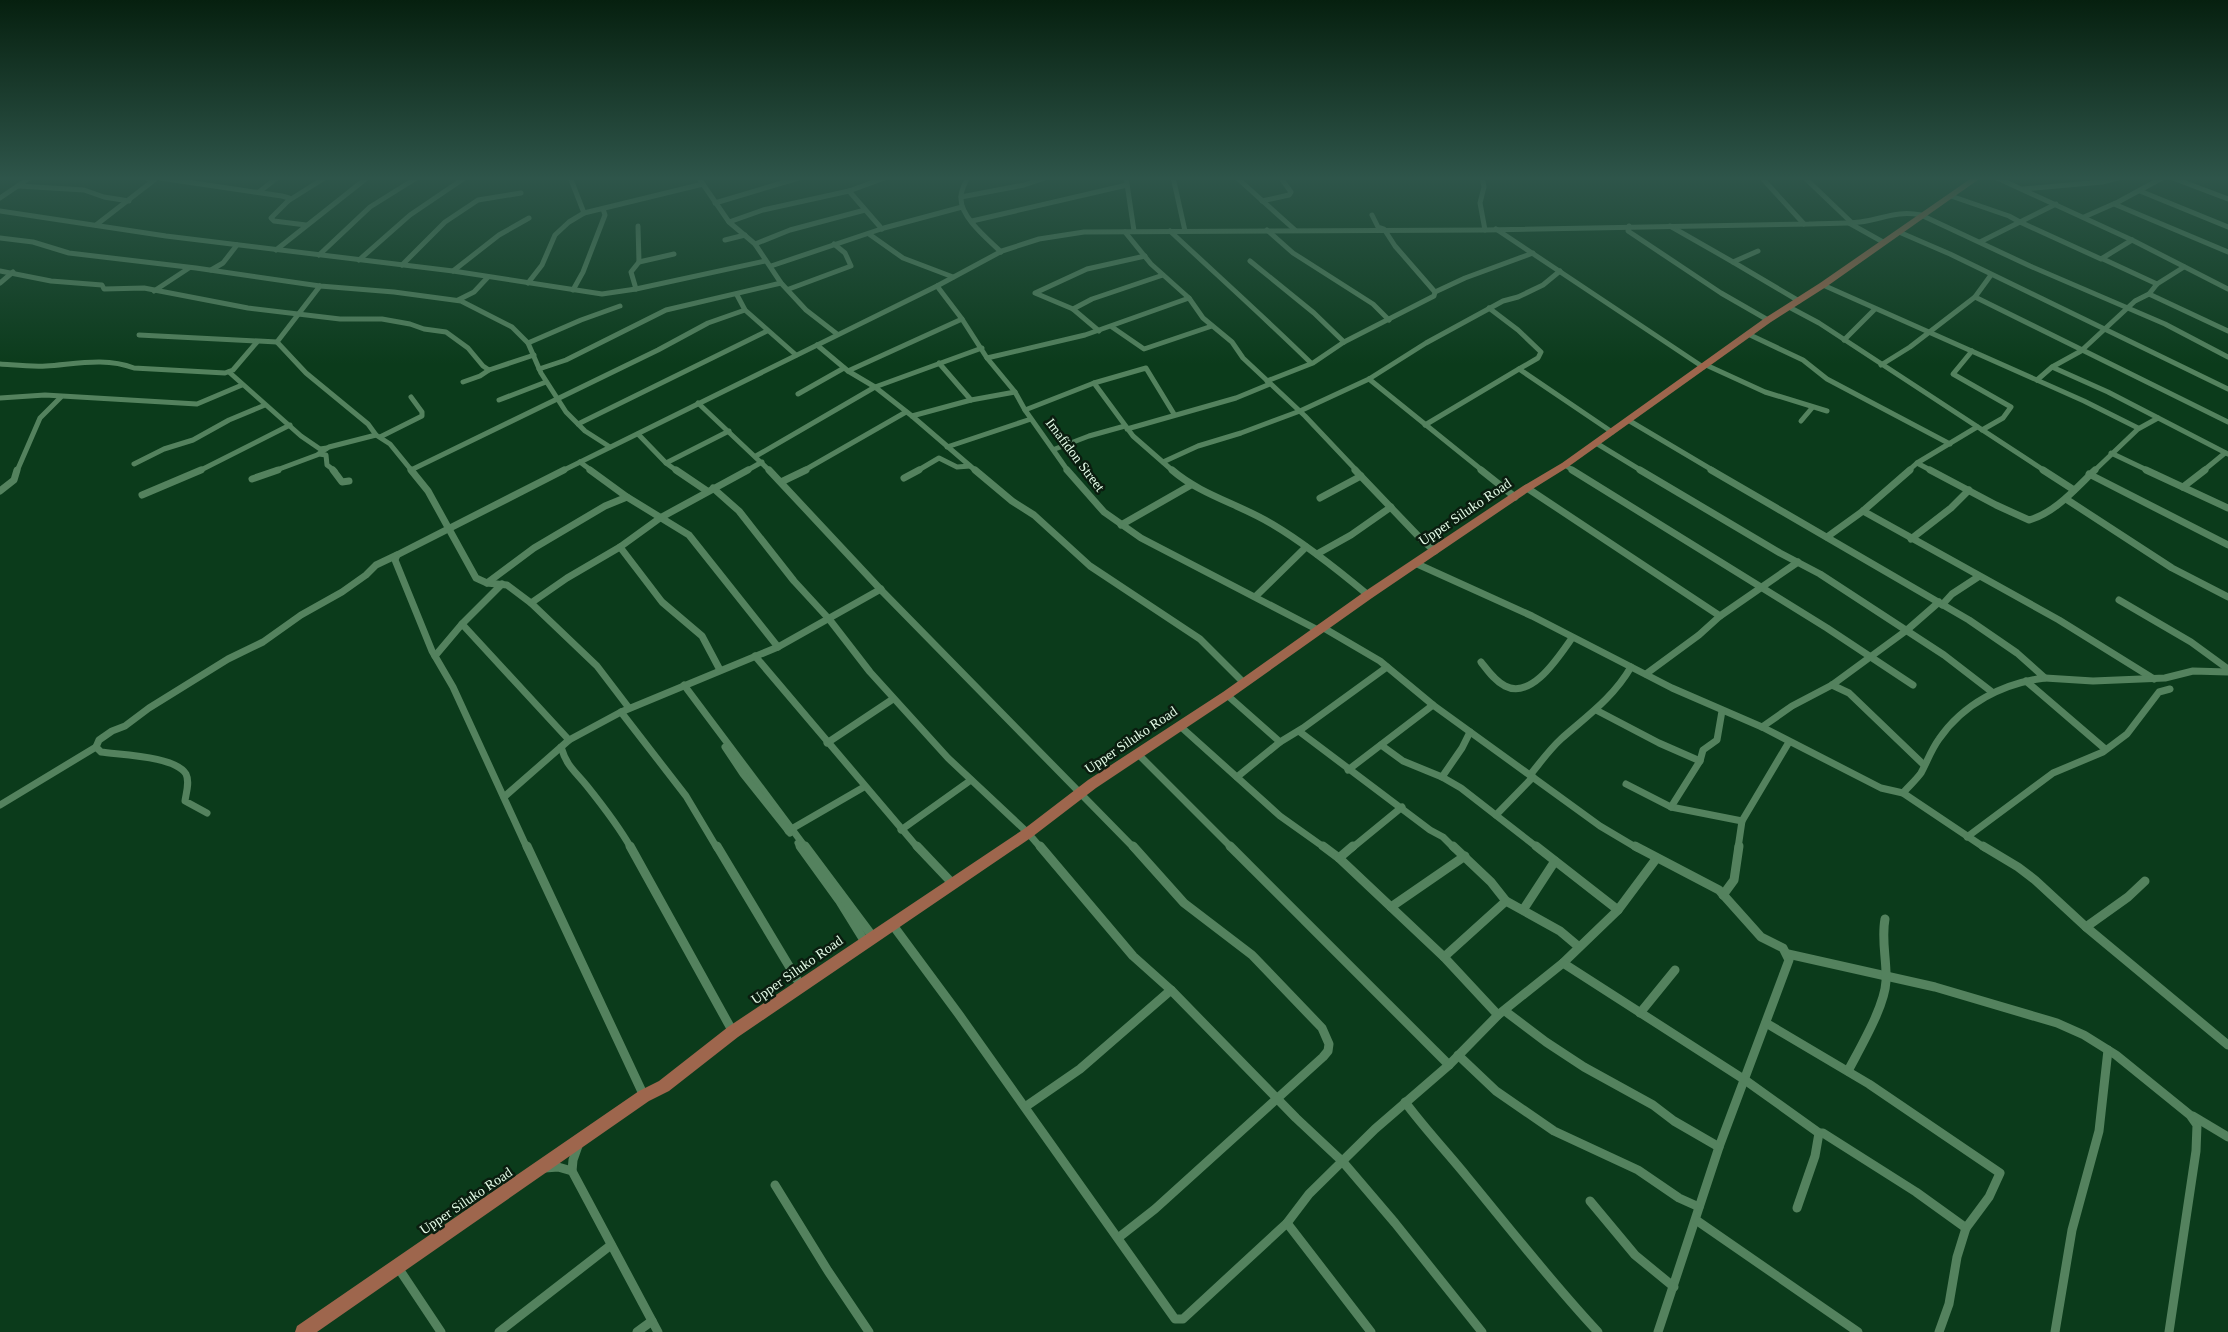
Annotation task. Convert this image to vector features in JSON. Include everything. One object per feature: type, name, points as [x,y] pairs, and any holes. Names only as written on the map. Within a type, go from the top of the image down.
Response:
[{"type":"main road","name":"Upper Siluko Road","points":[[302,1332],[644,1096],[664,1086],[733,1032],[1028,833],[1080,792],[1227,695],[1415,563],[1527,488],[1565,465],[1748,334],[1823,285],[1888,239]]},
{"type":"street","points":[[9,239],[32,242],[69,253],[217,270],[320,286],[458,300],[512,327],[528,343],[546,382],[566,412],[578,424],[610,448]]},
{"type":"street","points":[[194,239],[452,271],[602,294],[636,289],[765,261]]},
{"type":"street","points":[[276,250],[289,239]]},
{"type":"street","points":[[319,255],[335,239]]},
{"type":"street","points":[[359,260],[379,239]]},
{"type":"street","points":[[402,265],[428,239]]},
{"type":"street","points":[[452,271],[494,239]]},
{"type":"street","points":[[528,282],[542,265],[553,239]]},
{"type":"street","points":[[573,290],[586,268],[595,239]]},
{"type":"street","points":[[636,289],[631,272],[639,262],[639,239]]},
{"type":"street","points":[[750,239],[756,244],[765,261],[771,266],[781,283],[806,310],[837,334]]},
{"type":"street","points":[[756,244],[769,239]]},
{"type":"street","points":[[771,266],[851,239]]},
{"type":"street","points":[[876,239],[903,258],[953,278]]},
{"type":"street","points":[[989,239],[1001,252]]},
{"type":"street","points":[[0,805],[96,747],[99,740],[112,731],[125,726],[149,708],[228,659],[263,642],[301,614],[342,592],[366,575],[376,565],[796,354],[953,278],[1001,252],[1042,239]]},
{"type":"street","points":[[1131,239],[1163,275],[1189,298],[1203,318],[1232,342],[1243,358],[1300,411],[1421,539],[1435,551]]},
{"type":"street","points":[[1179,239],[1222,280],[1244,297],[1311,363]]},
{"type":"street","points":[[1277,239],[1293,254],[1373,304],[1389,320]]},
{"type":"street","points":[[1391,239],[1435,292]]},
{"type":"street","points":[[1512,239],[1704,366],[1764,392],[1810,409],[1827,411]]},
{"type":"street","points":[[1640,239],[1706,283],[1768,320]]},
{"type":"street","points":[[1694,239],[1733,262],[1881,365],[2074,490]]},
{"type":"street","points":[[1878,239],[1883,242]]},
{"type":"street","points":[[1914,239],[2228,389]]},
{"type":"street","points":[[1974,239],[2030,266],[2164,324],[2228,357]]},
{"type":"street","points":[[1980,242],[1986,239]]},
{"type":"street","points":[[2058,239],[2157,284]]},
{"type":"street","points":[[2198,239],[2228,252]]},
{"type":"street","points":[[2103,259],[2132,240],[2228,289]]},
{"type":"street","points":[[217,270],[230,255],[236,244]]},
{"type":"street","points":[[788,290],[851,266],[845,253],[834,244]]},
{"type":"street","points":[[1733,262],[1758,251]]},
{"type":"street","points":[[1054,449],[1088,436],[1126,428],[1236,398],[1311,363],[1336,349],[1344,342],[1434,296],[1435,292],[1465,278],[1533,253]]},
{"type":"street","points":[[639,262],[674,254]]},
{"type":"street","points":[[1099,331],[1073,309],[1035,294],[1045,286],[1087,269],[1145,256]]},
{"type":"street","points":[[1250,261],[1314,313],[1344,342]]},
{"type":"street","points":[[154,291],[191,267]]},
{"type":"street","points":[[2037,380],[2052,367],[2081,351],[2128,308],[2149,294],[2157,284],[2184,267]]},
{"type":"street","points":[[0,271],[52,281],[102,285],[104,289],[144,288],[189,295],[248,308],[340,319],[382,319],[446,332],[468,348],[482,366],[489,370]]},
{"type":"street","points":[[1163,462],[1198,446],[1241,433],[1300,411],[1369,379],[1426,343],[1490,308],[1543,284],[1560,271]]},
{"type":"street","points":[[0,283],[13,272]]},
{"type":"street","points":[[1073,309],[1092,299],[1163,275]]},
{"type":"street","points":[[1881,365],[1930,332],[1974,297],[1991,275]]},
{"type":"street","points":[[468,304],[476,290],[488,277]]},
{"type":"street","points":[[539,369],[566,360],[666,310],[707,299],[737,295],[781,283]]},
{"type":"street","points":[[1823,285],[2037,380],[2138,428]]},
{"type":"street","points":[[278,342],[320,286]]},
{"type":"street","name":"Imafidon Street","points":[[937,286],[962,319],[987,358],[1015,392],[1031,419],[1074,478],[1104,512],[1141,538],[1320,629],[1362,648],[1433,705],[1600,826],[1656,858],[1711,884],[1762,937],[1783,948],[1788,954]]},
{"type":"street","points":[[458,300],[476,290]]},
{"type":"street","points":[[2149,294],[2228,331]]},
{"type":"street","points":[[737,295],[745,310],[796,354]]},
{"type":"street","points":[[1974,297],[2228,422]]},
{"type":"street","points":[[987,358],[1099,331],[1154,309],[1189,298]]},
{"type":"street","points":[[528,343],[581,320],[620,306]]},
{"type":"street","points":[[1425,425],[1538,358],[1540,352],[1518,330],[1490,308]]},
{"type":"street","points":[[1844,340],[1875,309]]},
{"type":"street","points":[[411,470],[658,350],[708,323],[745,310]]},
{"type":"street","points":[[798,394],[846,369],[962,319]]},
{"type":"street","points":[[1112,327],[1144,348],[1212,326]]},
{"type":"street","points":[[578,424],[768,331]]},
{"type":"street","points":[[1748,334],[1803,360],[1827,379],[1950,444]]},
{"type":"street","points":[[139,335],[278,342],[306,373],[368,424],[378,436],[390,444],[428,491],[450,527],[476,578],[488,584],[502,584],[516,589],[597,666],[678,788],[686,796],[801,986]]},
{"type":"street","points":[[229,372],[258,342]]},
{"type":"street","points":[[817,345],[846,369],[912,416],[1012,501],[1034,515],[1090,566],[1200,639],[1243,682]]},
{"type":"street","points":[[756,456],[875,388],[982,348]]},
{"type":"street","points":[[1827,537],[1863,511],[1917,463],[1980,428],[1994,425],[2010,412],[2011,408],[2001,400],[1966,383],[1953,374],[1972,351]]},
{"type":"street","points":[[463,382],[480,376],[489,370],[534,355]]},
{"type":"street","points":[[0,364],[42,366],[111,363],[128,365],[134,368],[229,372],[300,436],[316,447],[324,449],[378,436],[422,416],[422,412],[411,397]]},
{"type":"street","points":[[939,363],[971,400]]},
{"type":"street","points":[[2052,367],[2226,453],[2183,487]]},
{"type":"street","points":[[1025,410],[1094,383],[1146,368],[1174,414]]},
{"type":"street","points":[[1519,369],[1612,432]]},
{"type":"street","points":[[1369,379],[1515,497]]},
{"type":"street","points":[[499,400],[546,382]]},
{"type":"street","points":[[1094,383],[1126,428],[1191,485],[1272,524],[1317,554],[1368,595]]},
{"type":"street","points":[[0,398],[45,395],[197,404],[242,385]]},
{"type":"street","points":[[912,416],[971,400],[1015,392]]},
{"type":"street","points":[[1,490],[14,480],[19,463],[40,418],[61,397]]},
{"type":"street","points":[[698,403],[762,462],[881,589],[1132,846],[1184,903],[1261,964],[1322,1028],[1329,1044],[1328,1051],[1155,1209],[1118,1238]]},
{"type":"street","points":[[134,464],[164,449],[193,440],[229,420],[265,405]]},
{"type":"street","points":[[781,482],[820,463],[857,439],[906,412]]},
{"type":"street","points":[[1917,463],[1985,500],[2030,520],[2039,519],[2048,510],[2066,499],[2089,474],[2138,428],[2158,418]]},
{"type":"street","points":[[947,447],[1031,419]]},
{"type":"street","points":[[1628,420],[1941,604],[1997,639],[2033,666],[2045,678]]},
{"type":"street","points":[[142,495],[218,462],[290,425]]},
{"type":"street","points":[[666,463],[729,431]]},
{"type":"street","points":[[638,434],[666,463],[710,490],[739,511],[794,581],[829,619],[857,656],[894,699],[971,780],[1028,833],[1133,956],[1171,990],[1343,1162],[1395,1223],[1482,1332]]},
{"type":"street","points":[[1596,443],[1820,574],[1944,655],[1992,692]]},
{"type":"street","points":[[252,479],[318,454],[329,447]]},
{"type":"street","points":[[2111,453],[2228,508]]},
{"type":"street","points":[[318,454],[326,454],[327,465],[337,472],[342,482],[349,481]]},
{"type":"street","points":[[904,478],[939,458],[958,468],[970,466]]},
{"type":"street","points":[[580,462],[627,497],[689,535],[778,647]]},
{"type":"street","points":[[531,603],[567,578],[620,548],[660,518],[762,462]]},
{"type":"street","points":[[1565,465],[1760,587],[1796,607],[1913,685]]},
{"type":"street","points":[[2089,474],[2228,545]]},
{"type":"street","points":[[1320,498],[1362,476]]},
{"type":"street","points":[[1121,525],[1191,485]]},
{"type":"street","points":[[1527,488],[1720,616]]},
{"type":"street","points":[[1910,539],[1952,508],[1969,490]]},
{"type":"street","points":[[488,584],[512,564],[570,527],[609,504],[627,497]]},
{"type":"street","points":[[2066,499],[2172,568],[2228,597]]},
{"type":"street","points":[[1317,554],[1351,535],[1391,507]]},
{"type":"street","points":[[1863,511],[1978,577],[2060,620],[2084,638],[2154,679]]},
{"type":"street","points":[[1256,596],[1306,547]]},
{"type":"street","points":[[620,548],[662,602],[702,636],[720,670]]},
{"type":"street","points":[[397,555],[396,562],[435,656],[452,687],[644,1096]]},
{"type":"street","points":[[1646,674],[1699,635],[1720,616],[1798,562]]},
{"type":"street","points":[[1415,563],[1524,612],[1631,667],[1840,765],[1881,788],[1904,793],[1967,837],[2035,880],[2086,926],[2228,1045]]},
{"type":"street","points":[[1762,727],[1792,706],[1832,685],[1952,594],[1978,577]]},
{"type":"street","points":[[435,656],[462,624],[502,584]]},
{"type":"street","points":[[504,797],[569,740],[625,710],[778,647],[881,589]]},
{"type":"street","points":[[2119,600],[2191,642],[2228,670]]},
{"type":"street","points":[[462,624],[569,740]]},
{"type":"street","points":[[1481,662],[1489,675],[1506,688],[1511,690],[1522,688],[1547,673],[1572,638]]},
{"type":"street","points":[[755,656],[865,788],[952,884]]},
{"type":"street","points":[[1496,816],[1532,776],[1560,740],[1596,710],[1620,686],[1631,667]]},
{"type":"street","points":[[1237,776],[1280,742],[1300,732],[1387,668]]},
{"type":"street","points":[[1904,793],[1921,773],[1938,739],[1954,721],[1992,692],[2013,683],[2045,678],[2093,681],[2154,679],[2193,671],[2228,670]]},
{"type":"street","points":[[2026,681],[2104,748]]},
{"type":"street","points":[[684,685],[869,939]]},
{"type":"street","points":[[1832,685],[1849,693],[1924,765]]},
{"type":"street","points":[[1967,837],[2053,773],[2103,752],[2127,734],[2159,692],[2170,689]]},
{"type":"street","points":[[1227,695],[1280,742]]},
{"type":"street","points":[[827,743],[894,699]]},
{"type":"street","points":[[1348,770],[1433,705]]},
{"type":"street","points":[[1596,710],[1659,743],[1700,761]]},
{"type":"street","points":[[1671,807],[1700,761],[1703,750],[1717,740],[1722,711]]},
{"type":"street","points":[[1180,726],[1280,816],[1339,858],[1501,1013],[1584,1067],[1653,1105],[1674,1121],[1719,1147]]},
{"type":"street","points":[[1300,732],[1348,770],[1402,807],[1465,856],[1491,882],[1506,901],[1560,931],[1579,948]]},
{"type":"street","points":[[1442,777],[1462,748],[1470,732]]},
{"type":"street","points":[[1723,895],[1734,880],[1742,821],[1789,742]]},
{"type":"street","points":[[1382,744],[1403,761],[1442,777],[1461,788],[1618,910]]},
{"type":"street","points":[[96,747],[101,752],[150,758],[179,767],[186,773],[188,783],[185,801],[207,813]]},
{"type":"street","points":[[561,747],[564,757],[573,772],[585,783],[618,825],[733,1032]]},
{"type":"street","points":[[724,747],[743,774],[791,831]]},
{"type":"street","points":[[1138,754],[1449,1065]]},
{"type":"street","points":[[902,830],[971,780]]},
{"type":"street","points":[[1626,784],[1671,807],[1742,821]]},
{"type":"street","points":[[791,831],[865,788]]},
{"type":"street","points":[[1339,858],[1402,807]]},
{"type":"street","points":[[1391,907],[1465,856]]},
{"type":"street","points":[[892,924],[960,1016],[1176,1319],[1182,1319],[1286,1224],[1309,1194],[1374,1130],[1449,1065],[1501,1013],[1579,948],[1618,910],[1656,858]]},
{"type":"street","points":[[1523,910],[1555,861]]},
{"type":"street","points":[[2086,926],[2128,897],[2145,881]]},
{"type":"street","points":[[1444,958],[1506,901]]},
{"type":"street","points":[[1848,1071],[1877,1010],[1885,985],[1882,933],[1885,919]]},
{"type":"street","points":[[1658,1332],[1719,1147],[1789,960],[1788,954],[1884,974],[2036,1015],[2068,1027],[2108,1050],[2190,1115],[2228,1137]]},
{"type":"street","points":[[1563,963],[1745,1080],[1819,1132],[1916,1192],[1966,1228]]},
{"type":"street","points":[[1640,1013],[1676,970]]},
{"type":"street","points":[[1025,1107],[1080,1069],[1171,990]]},
{"type":"street","points":[[1766,1023],[1848,1071],[2000,1173],[1989,1197],[1966,1228],[1957,1257],[1949,1304],[1939,1332]]},
{"type":"street","points":[[2054,1332],[2072,1230],[2099,1131],[2108,1050]]},
{"type":"street","points":[[1458,1055],[1496,1091],[1554,1131],[1638,1170],[1679,1198],[1700,1207]]},
{"type":"street","points":[[1406,1102],[1428,1132],[1467,1176],[1557,1288],[1598,1332]]},
{"type":"street","points":[[2169,1332],[2196,1151],[2198,1125],[2190,1115]]},
{"type":"street","points":[[1797,1208],[1815,1156],[1819,1132]]},
{"type":"street","points":[[580,1141],[573,1160],[572,1171],[658,1332]]},
{"type":"street","points":[[542,1168],[558,1167],[572,1171]]},
{"type":"street","points":[[776,1185],[828,1271],[869,1332]]},
{"type":"street","points":[[1590,1201],[1635,1255],[1674,1287]]},
{"type":"street","points":[[1696,1220],[1792,1284],[1858,1332]]},
{"type":"street","points":[[1286,1224],[1371,1332]]},
{"type":"street","points":[[499,1332],[611,1245]]},
{"type":"street","points":[[397,1265],[441,1332]]},
{"type":"street","points":[[637,1332],[652,1321]]}]
